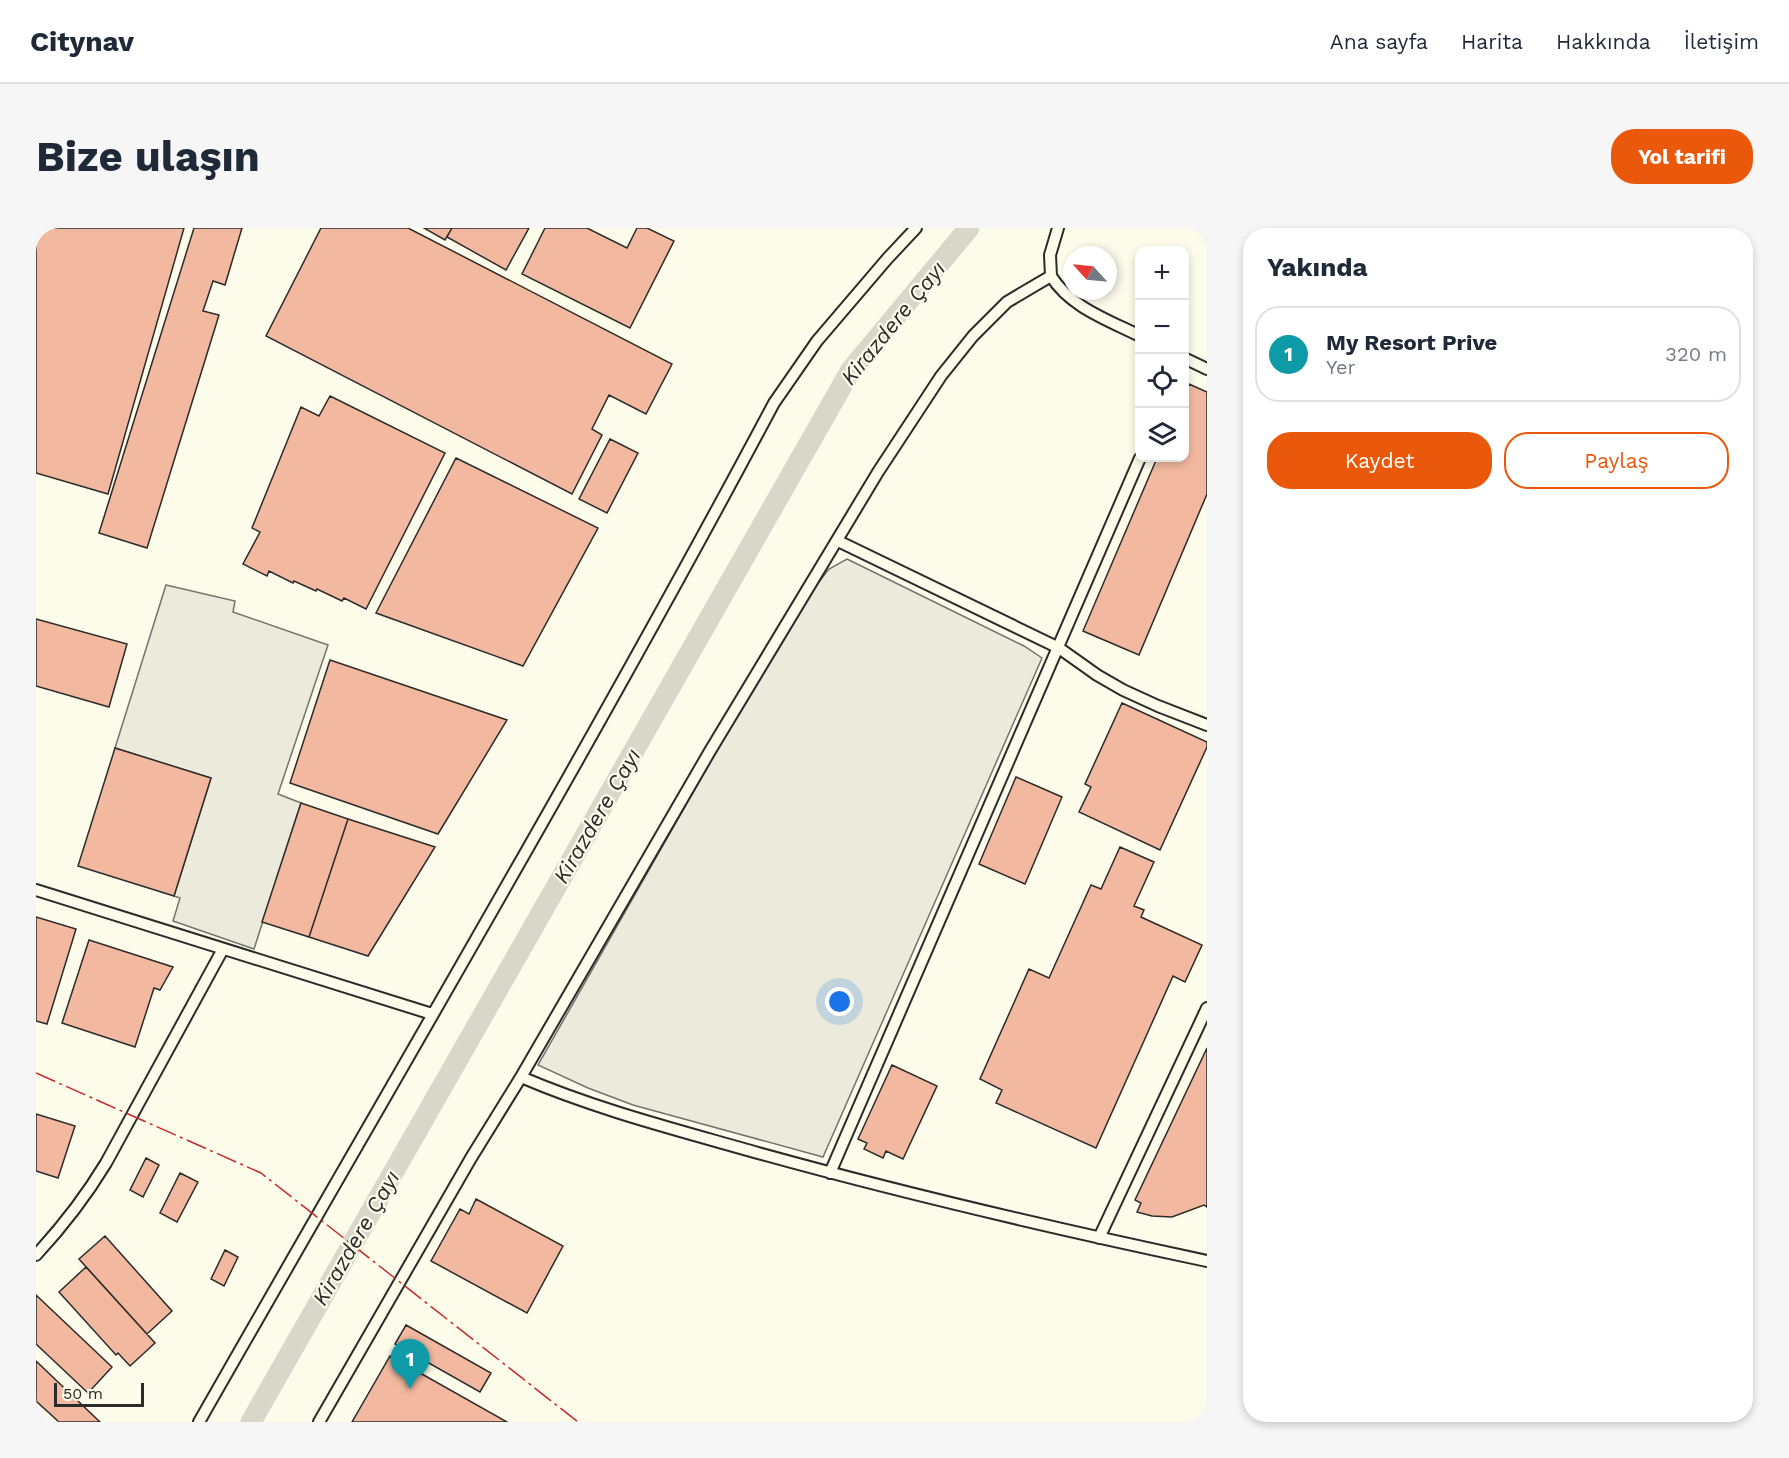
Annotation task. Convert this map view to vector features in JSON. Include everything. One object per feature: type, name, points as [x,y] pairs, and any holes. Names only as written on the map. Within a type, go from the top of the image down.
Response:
[{"type":"street","points":[[199,1422],[547,817],[774,403],[817,340],[886,259],[916,228]]},
{"type":"street","points":[[1058,228],[1050,255],[1051,276],[1058,288],[1076,303],[1135,333]]},
{"type":"street","points":[[319,1422],[710,751],[915,416],[941,376],[973,336],[1007,302],[1051,276]]},
{"type":"street","points":[[1189,360],[1207,369]]},
{"type":"street","points":[[830,1173],[1138,462]]},
{"type":"street","points":[[838,541],[1059,648],[1123,690],[1207,725]]},
{"type":"street","points":[[36,890],[432,1014]]},
{"type":"street","points":[[36,1255],[63,1226],[106,1163],[223,949]]},
{"type":"street","points":[[1099,1238],[1207,1008]]},
{"type":"street","points":[[521,1077],[599,1107],[830,1173],[1099,1238],[1207,1261]]},
{"type":"shaded area","points":[[847,559],[1024,646],[1042,658],[823,1157],[633,1105],[538,1065],[723,740],[812,591],[829,569]]},
{"type":"shaded area","points":[[166,585],[235,601],[233,612],[328,645],[278,794],[301,803],[254,949],[173,921],[180,898],[174,896],[211,778],[115,748]]},
{"type":"building","points":[[40,228],[184,228],[108,494],[36,473],[36,241]]},
{"type":"building","points":[[194,228],[242,228],[225,285],[213,281],[203,311],[219,315],[147,548],[99,533]]},
{"type":"building","points":[[321,228],[408,228],[672,364],[646,414],[609,395],[592,429],[602,435],[572,494],[266,336]]},
{"type":"building","points":[[424,228],[452,228],[445,240]]},
{"type":"building","points":[[452,228],[529,228],[506,270],[447,237]]},
{"type":"building","points":[[545,228],[587,228],[627,248],[637,228],[647,228],[674,241],[630,328],[522,274]]},
{"type":"building","points":[[1189,384],[1207,392],[1207,494],[1139,655],[1083,631],[1155,462],[1189,462]]},
{"type":"building","points":[[330,396],[445,453],[366,609],[344,598],[342,601],[317,589],[316,591],[294,581],[293,583],[269,571],[267,576],[243,564],[260,532],[252,528],[301,407],[319,416]]},
{"type":"building","points":[[610,439],[638,453],[607,513],[579,499]]},
{"type":"building","points":[[456,458],[598,528],[523,666],[376,613]]},
{"type":"building","points":[[36,619],[127,644],[109,707],[36,686]]},
{"type":"building","points":[[330,660],[507,720],[438,834],[290,783]]},
{"type":"building","points":[[1122,703],[1207,742],[1207,747],[1160,850],[1079,812],[1091,787],[1085,784]]},
{"type":"building","points":[[115,748],[211,778],[174,896],[78,866]]},
{"type":"building","points":[[1016,777],[1062,797],[1025,884],[979,864]]},
{"type":"building","points":[[301,803],[348,819],[309,937],[262,922]]},
{"type":"building","points":[[348,819],[435,847],[368,956],[309,937]]},
{"type":"building","points":[[1120,847],[1154,862],[1134,906],[1144,910],[1141,917],[1202,945],[1185,982],[1173,976],[1096,1148],[996,1103],[1002,1090],[980,1079],[1029,969],[1049,978],[1091,885],[1101,889]]},
{"type":"building","points":[[36,917],[76,929],[47,1024],[36,1021]]},
{"type":"building","points":[[89,940],[173,967],[160,990],[154,988],[135,1047],[62,1023]]},
{"type":"building","points":[[1207,1048],[1207,1207],[1204,1205],[1172,1217],[1152,1216],[1137,1212],[1141,1203],[1135,1200]]},
{"type":"building","points":[[892,1065],[937,1086],[903,1159],[886,1151],[883,1158],[864,1149],[867,1143],[858,1139]]},
{"type":"building","points":[[36,1114],[75,1126],[58,1178],[36,1171]]},
{"type":"building","points":[[146,1158],[159,1165],[143,1197],[130,1190]]},
{"type":"building","points":[[180,1173],[198,1182],[177,1222],[160,1213]]},
{"type":"building","points":[[476,1199],[563,1246],[527,1313],[431,1261],[460,1209],[469,1214]]},
{"type":"building","points":[[105,1236],[172,1311],[147,1334],[79,1259]]},
{"type":"building","points":[[225,1250],[238,1257],[224,1286],[211,1279]]},
{"type":"building","points":[[86,1267],[155,1343],[130,1366],[118,1353],[116,1355],[59,1292]]},
{"type":"building","points":[[36,1295],[112,1367],[88,1393],[36,1344]]},
{"type":"building","points":[[406,1325],[491,1373],[480,1392],[395,1344]]},
{"type":"building","points":[[390,1356],[507,1422],[352,1422]]},
{"type":"building","points":[[36,1361],[100,1422],[59,1422],[36,1401]]},
{"type":"waterway","name":"Kirazdere Çayı","points":[[251,1422],[851,370],[969,228]]},
{"type":"power","points":[[36,1073],[261,1173],[578,1422]]},
{"type":"place","name":"My Resort Prive","points":[[410,1389]]}]
